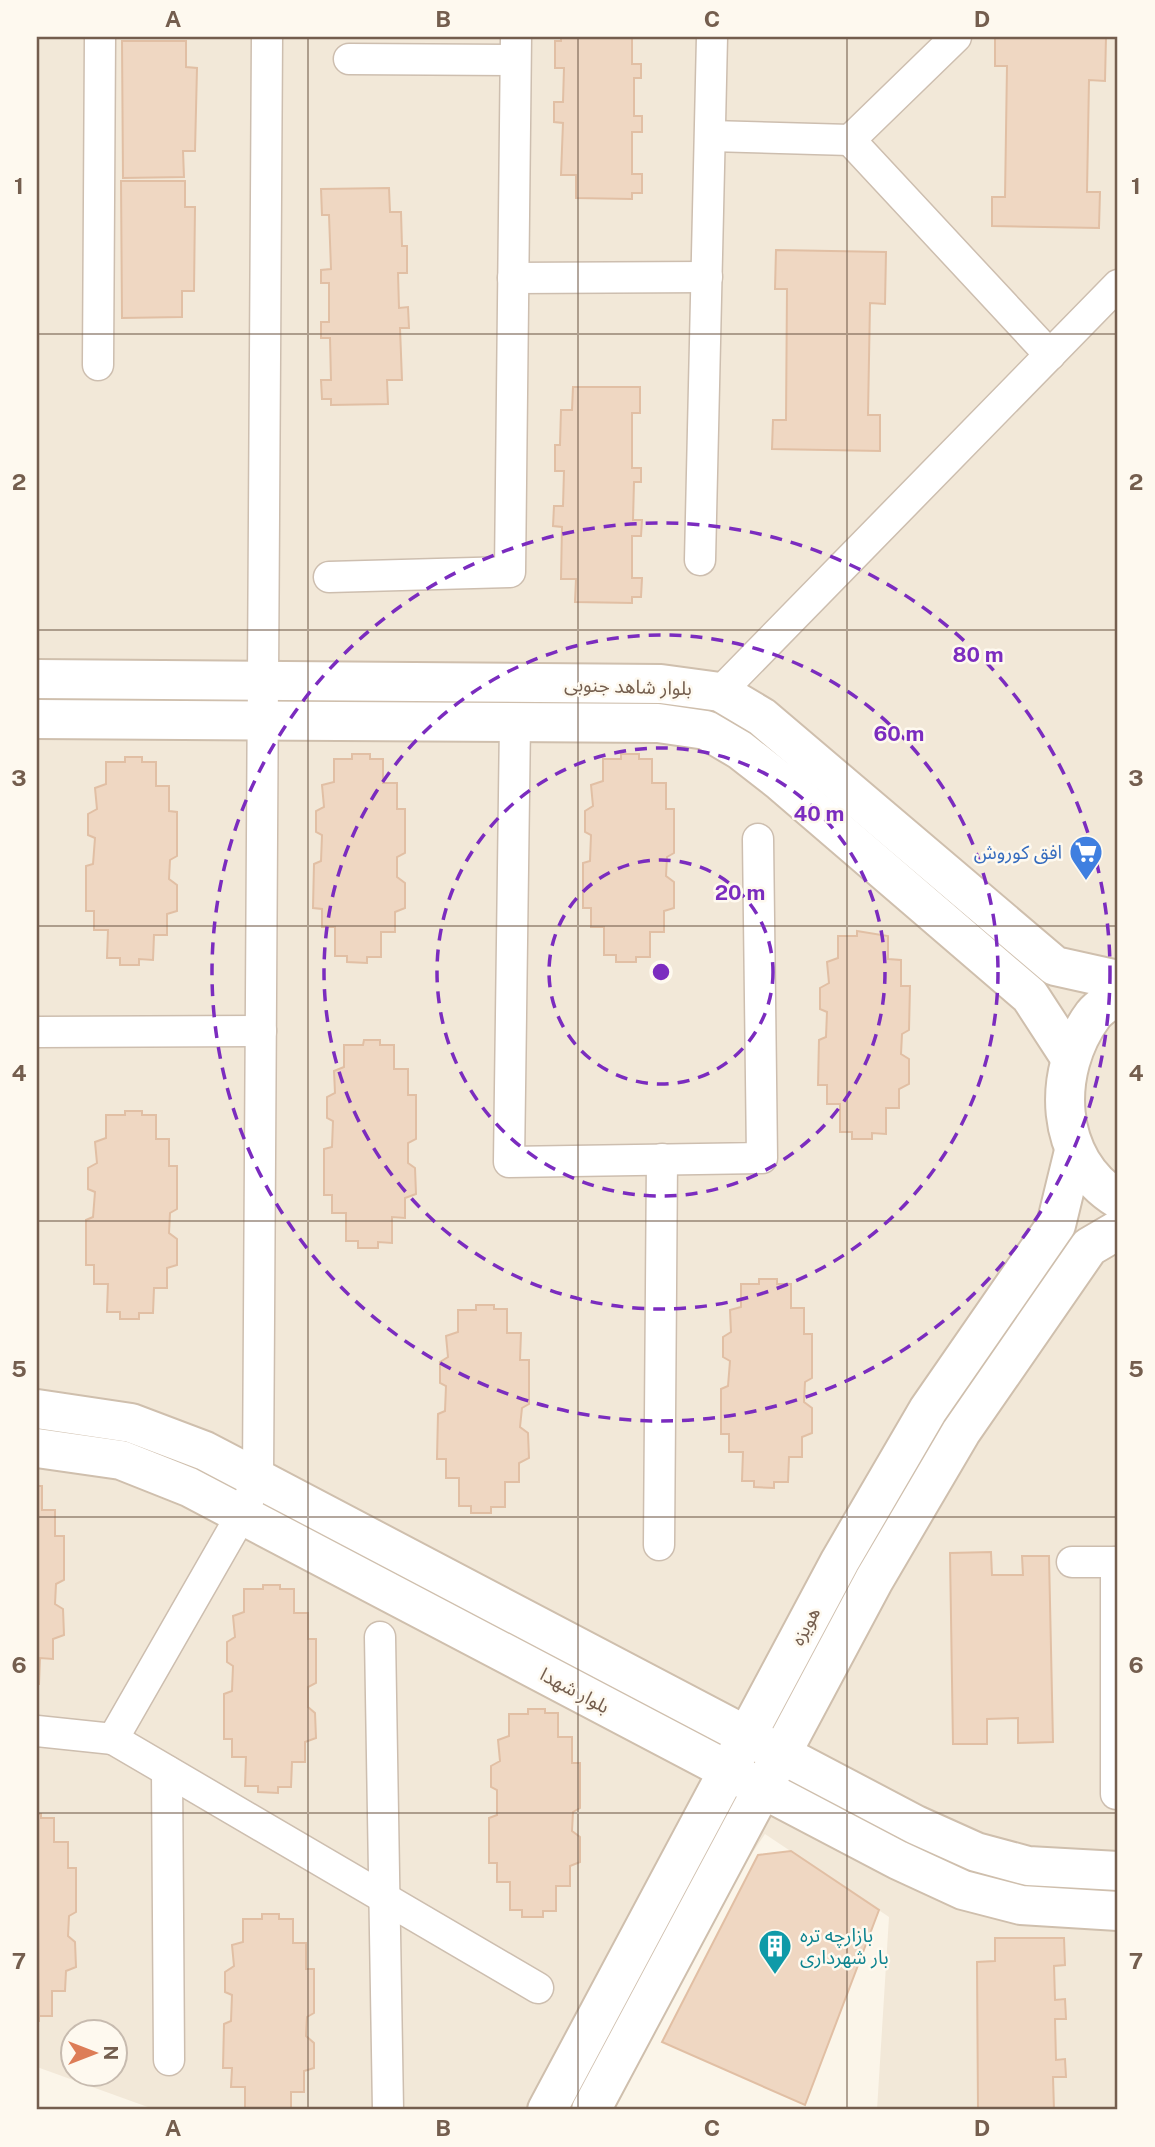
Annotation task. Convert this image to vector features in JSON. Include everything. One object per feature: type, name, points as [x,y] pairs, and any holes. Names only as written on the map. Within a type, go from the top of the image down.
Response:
[{"type":"street","points":[[98,365],[100,37]]},
{"type":"street","points":[[113,1739],[242,1514],[258,1478],[267,37]]},
{"type":"street","points":[[700,560],[712,37]]},
{"type":"street","points":[[850,140],[956,37]]},
{"type":"street","points":[[329,576],[510,572],[516,49],[349,59]]},
{"type":"street","points":[[711,135],[850,140],[1050,355]]},
{"type":"street","points":[[513,278],[707,277]]},
{"type":"street","points":[[720,692],[1118,285]]},
{"type":"street","name":"بلوار شاهد جنوبی","points":[[37,680],[661,684],[720,692],[762,717],[806,751],[1055,966],[1118,981]]},
{"type":"street","name":"بلوار شاهد جنوبی","points":[[37,719],[658,723],[706,730],[740,750],[1030,996],[1069,1056]]},
{"type":"street","points":[[515,722],[509,1162],[762,1158],[758,839]]},
{"type":"street","points":[[1118,995],[1094,1013],[1069,1056],[1062,1104],[1074,1151],[1104,1190],[1118,1199]]},
{"type":"street","points":[[37,1032],[261,1031]]},
{"type":"street","name":"هویزه","points":[[547,2110],[840,1561],[928,1410],[1056,1224],[1074,1151]]},
{"type":"street","points":[[659,1545],[662,1159]]},
{"type":"street","name":"هویزه","points":[[591,2110],[874,1580],[961,1432],[1089,1247],[1118,1230]]},
{"type":"street","name":"بلوار شهدا","points":[[37,1409],[69,1411],[131,1423],[205,1451],[916,1825],[976,1852],[1028,1866],[1118,1871]]},
{"type":"street","name":"بلوار شهدا","points":[[37,1448],[121,1461],[189,1487],[762,1789],[963,1890],[1021,1905],[1118,1910]]},
{"type":"street","points":[[1072,1562],[1117,1562],[1116,1794]]},
{"type":"street","points":[[380,1637],[388,2110]]},
{"type":"street","points":[[37,1731],[113,1739],[538,1988]]},
{"type":"street","points":[[167,1770],[169,2060]]},
{"type":"shaded area","points":[[37,37],[1118,37],[1118,2110],[877,2110],[889,1917],[765,1834],[636,2026],[599,2110],[156,2110],[95,2088],[130,2088],[130,2018],[60,2018],[60,2075],[37,2067]]},
{"type":"building","points":[[561,37],[632,37],[632,64],[641,64],[641,78],[634,78],[634,116],[642,116],[642,132],[632,132],[632,174],[642,174],[642,193],[632,193],[632,199],[576,198],[576,175],[561,175],[563,123],[554,122],[554,102],[563,102],[564,68],[555,68],[555,41],[561,41]]},
{"type":"building","points":[[995,37],[1106,37],[1105,81],[1089,80],[1087,192],[1100,192],[1099,228],[992,226],[992,197],[1005,197],[1007,66],[995,66]]},
{"type":"building","points":[[122,41],[186,41],[186,67],[197,68],[195,151],[183,151],[184,177],[123,178]]},
{"type":"building","points":[[121,181],[185,181],[185,207],[195,207],[194,291],[182,291],[182,317],[122,318]]},
{"type":"building","points":[[389,188],[390,212],[401,212],[402,246],[407,246],[407,273],[398,273],[399,308],[408,307],[409,328],[400,328],[402,380],[387,380],[388,404],[331,405],[331,399],[322,399],[321,380],[331,380],[330,338],[321,338],[321,322],[329,322],[329,283],[321,283],[321,270],[331,269],[329,215],[322,215],[321,189]]},
{"type":"building","points":[[776,250],[886,252],[885,304],[870,303],[868,415],[880,415],[880,451],[772,449],[773,420],[786,420],[787,289],[775,289]]},
{"type":"building","points":[[573,387],[640,387],[640,413],[632,413],[632,468],[641,468],[641,482],[634,482],[633,520],[642,520],[641,536],[632,536],[632,578],[642,578],[641,597],[632,597],[632,603],[575,602],[576,579],[561,579],[562,527],[553,526],[554,506],[563,506],[564,471],[555,471],[555,445],[560,445],[561,410],[572,410]]},
{"type":"building","points":[[352,754],[370,754],[370,759],[383,759],[383,783],[397,783],[397,809],[405,809],[405,853],[397,857],[397,877],[405,883],[405,908],[395,912],[395,932],[381,932],[381,957],[367,957],[367,963],[347,962],[347,956],[335,956],[335,927],[322,927],[322,909],[313,908],[314,864],[321,861],[322,835],[316,832],[316,811],[324,807],[322,785],[334,782],[334,759],[352,759]]},
{"type":"building","points":[[621,754],[639,754],[639,759],[652,759],[652,783],[666,783],[666,809],[674,809],[674,853],[667,857],[666,876],[674,882],[674,908],[664,911],[664,932],[650,932],[650,957],[636,957],[636,962],[616,962],[616,955],[604,955],[604,927],[591,927],[591,908],[583,908],[583,863],[590,861],[591,835],[585,832],[585,811],[593,806],[591,785],[603,781],[603,759],[621,759]]},
{"type":"building","points":[[125,757],[142,757],[142,762],[156,762],[156,786],[169,786],[169,811],[177,812],[177,856],[170,860],[169,879],[177,885],[177,911],[167,914],[167,935],[154,935],[153,960],[139,959],[139,965],[120,965],[120,958],[107,958],[108,930],[94,930],[94,911],[86,911],[86,866],[93,864],[95,838],[88,835],[88,814],[97,809],[95,788],[106,784],[106,762],[125,762]]},
{"type":"building","points":[[857,931],[888,936],[888,959],[901,960],[901,986],[910,986],[909,1030],[902,1034],[901,1054],[909,1059],[909,1084],[899,1089],[899,1108],[886,1108],[886,1134],[872,1133],[872,1139],[852,1139],[852,1132],[840,1132],[840,1104],[827,1104],[827,1085],[818,1085],[819,1040],[826,1037],[827,1012],[820,1009],[820,988],[829,983],[827,962],[838,958],[838,936],[857,936]]},
{"type":"building","points":[[364,1040],[380,1040],[380,1045],[394,1045],[394,1069],[408,1069],[408,1095],[416,1095],[416,1139],[408,1143],[408,1163],[415,1168],[416,1194],[405,1198],[405,1218],[392,1217],[392,1243],[378,1242],[378,1248],[358,1248],[358,1241],[346,1241],[346,1213],[332,1213],[332,1195],[324,1195],[324,1149],[332,1147],[333,1121],[327,1118],[327,1097],[335,1093],[334,1071],[344,1067],[344,1045],[363,1045]]},
{"type":"building","points":[[125,1111],[142,1111],[142,1115],[156,1115],[156,1139],[169,1139],[169,1166],[177,1166],[177,1209],[170,1213],[169,1233],[177,1239],[177,1265],[167,1268],[167,1288],[154,1288],[153,1313],[139,1313],[139,1319],[120,1319],[120,1312],[107,1312],[108,1284],[94,1284],[94,1265],[86,1265],[86,1220],[93,1217],[95,1192],[88,1189],[88,1168],[97,1163],[95,1142],[106,1138],[106,1115],[125,1115]]},
{"type":"building","points":[[759,1279],[777,1279],[777,1284],[791,1284],[791,1308],[804,1308],[804,1334],[812,1334],[812,1378],[805,1382],[804,1402],[812,1408],[812,1433],[802,1437],[802,1457],[789,1457],[788,1482],[774,1482],[774,1488],[754,1487],[754,1481],[742,1481],[743,1452],[729,1452],[729,1434],[721,1434],[721,1389],[728,1386],[730,1361],[723,1357],[723,1337],[731,1332],[730,1310],[741,1307],[741,1284],[759,1284]]},
{"type":"building","points":[[476,1305],[494,1305],[494,1309],[507,1309],[507,1333],[521,1333],[520,1360],[529,1360],[529,1404],[522,1408],[520,1427],[528,1433],[529,1458],[519,1463],[519,1482],[505,1482],[505,1507],[491,1507],[491,1513],[471,1513],[471,1506],[459,1506],[459,1478],[446,1478],[446,1459],[437,1459],[438,1414],[445,1411],[446,1386],[440,1383],[440,1362],[448,1357],[446,1336],[458,1332],[458,1310],[476,1310]]},
{"type":"building","points":[[37,1486],[42,1486],[42,1510],[55,1510],[55,1536],[64,1536],[64,1580],[56,1584],[55,1604],[63,1609],[64,1635],[53,1639],[53,1659],[40,1658],[39,1684],[37,1684]]},
{"type":"building","points":[[991,1552],[992,1575],[1023,1575],[1022,1556],[1049,1556],[1053,1742],[1018,1743],[1018,1718],[987,1719],[987,1744],[953,1744],[950,1553]]},
{"type":"building","points":[[263,1585],[280,1585],[280,1589],[294,1589],[294,1613],[308,1613],[308,1639],[316,1639],[316,1683],[308,1687],[308,1707],[315,1713],[316,1738],[305,1742],[305,1762],[292,1762],[291,1787],[278,1787],[278,1793],[258,1792],[258,1786],[245,1786],[246,1757],[232,1757],[232,1739],[224,1739],[224,1694],[232,1691],[233,1666],[227,1662],[227,1642],[235,1637],[233,1616],[244,1612],[244,1589],[263,1589]]},
{"type":"building","points":[[528,1709],[545,1709],[545,1713],[558,1713],[558,1737],[572,1737],[572,1763],[580,1763],[580,1808],[573,1812],[572,1831],[580,1837],[580,1862],[570,1866],[570,1886],[556,1886],[556,1911],[543,1911],[543,1917],[522,1917],[522,1910],[510,1910],[510,1882],[497,1882],[497,1863],[489,1863],[489,1818],[497,1815],[497,1790],[491,1787],[491,1766],[500,1761],[498,1740],[509,1736],[509,1714],[528,1714]]},
{"type":"building","points":[[37,1814],[41,1814],[41,1818],[54,1818],[54,1842],[68,1842],[68,1868],[76,1868],[76,1912],[69,1916],[68,1936],[75,1942],[76,1967],[66,1971],[65,1991],[52,1991],[52,2016],[39,2016],[39,2022]]},
{"type":"building","name":"بازارچه تره بار شهرداری","points":[[791,1851],[879,1910],[805,2105],[662,2042],[758,1855]]},
{"type":"building","points":[[262,1914],[279,1914],[279,1919],[293,1919],[293,1943],[306,1943],[306,1969],[314,1969],[314,2013],[307,2017],[306,2036],[314,2043],[314,2068],[304,2071],[304,2092],[291,2092],[291,2110],[245,2110],[245,2087],[231,2087],[232,2068],[223,2068],[224,2024],[231,2021],[232,1995],[225,1992],[225,1972],[234,1966],[232,1945],[243,1942],[243,1919],[262,1919]]},
{"type":"building","points":[[995,1938],[1064,1938],[1065,1965],[1054,1966],[1055,2000],[1065,1999],[1066,2019],[1055,2019],[1056,2060],[1065,2059],[1066,2077],[1053,2077],[1054,2110],[978,2110],[977,1962],[995,1961]]},
{"type":"place","name":"افق کوروش","points":[[1086,882]]},
{"type":"place","name":"بازارچه تره بار شهرداری","points":[[775,1976]]}]
